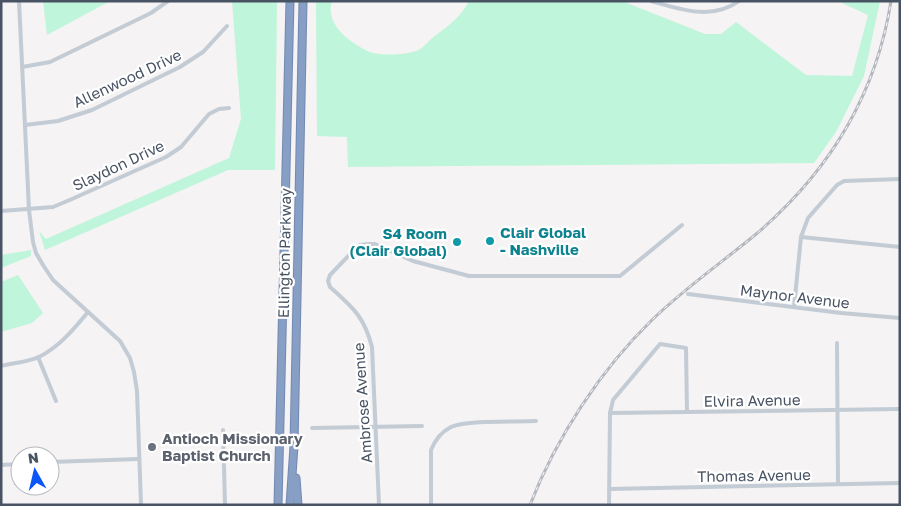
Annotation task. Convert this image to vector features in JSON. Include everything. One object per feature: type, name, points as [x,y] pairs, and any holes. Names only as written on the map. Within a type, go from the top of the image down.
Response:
[{"type":"highway","name":"Ellington Parkway","points":[[278,505],[290,1]]},
{"type":"highway","name":"Ellington Parkway","points":[[290,505],[294,446],[303,1]]},
{"type":"highway","points":[[294,446],[298,505]]},
{"type":"street","points":[[20,1],[29,210],[33,242],[36,253],[53,280],[116,336],[130,358],[137,390],[141,505]]},
{"type":"street","points":[[22,66],[50,62],[151,12],[168,1]]},
{"type":"street","points":[[651,1],[685,10],[712,12],[725,9],[740,1]]},
{"type":"street","name":"Allenwood Drive","points":[[25,124],[58,121],[92,110],[180,67],[203,52],[227,26]]},
{"type":"street","name":"Slaydon Drive","points":[[1,211],[52,207],[166,157],[180,147],[209,114],[219,109],[229,108]]},
{"type":"street","points":[[794,307],[800,237],[808,218],[837,185],[844,181],[900,179]]},
{"type":"street","name":"Ambrose Avenue","points":[[379,505],[374,364],[368,329],[359,314],[330,287],[328,281],[330,275],[355,249],[360,245],[374,244],[413,261],[451,273],[469,276],[620,276],[682,225]]},
{"type":"street","points":[[800,237],[900,247]]},
{"type":"street","name":"Maynor Avenue","points":[[688,294],[900,318]]},
{"type":"street","points":[[1,366],[38,358],[62,341],[88,312]]},
{"type":"street","points":[[838,343],[838,484]]},
{"type":"street","points":[[609,505],[610,414],[613,400],[660,344],[686,348],[687,412]]},
{"type":"street","points":[[38,358],[56,401]]},
{"type":"street","name":"Elvira Avenue","points":[[610,414],[900,409]]},
{"type":"street","points":[[432,505],[431,450],[434,442],[441,434],[458,425],[536,421]]},
{"type":"street","points":[[312,428],[422,426]]},
{"type":"street","points":[[223,430],[225,505]]},
{"type":"street","points":[[60,462],[140,459]]},
{"type":"street","name":"Thomas Avenue","points":[[609,490],[900,483]]},
{"type":"green space","points":[[43,1],[110,1],[47,35]]},
{"type":"green space","points":[[232,1],[277,1],[275,170],[228,170],[45,250],[39,231],[46,239],[229,158],[241,119]]},
{"type":"green space","points":[[316,1],[332,1],[332,18],[341,32],[355,44],[370,52],[380,54],[406,53],[420,49],[457,18],[469,1],[622,1],[705,34],[721,34],[736,22],[806,75],[852,76],[868,15],[842,3],[842,1],[880,1],[864,76],[836,132],[814,163],[348,167],[347,137],[317,136]]},
{"type":"green space","points":[[31,250],[31,256],[1,268],[1,255]]},
{"type":"green space","points":[[18,275],[43,313],[32,323],[1,332],[1,282]]},
{"type":"railway","points":[[530,505],[567,430],[598,382],[616,360],[665,308],[755,235],[781,211],[805,186],[826,159],[845,130],[861,100],[874,69],[884,36],[891,1]]},
{"type":"place","name":"Clair Global - Nashville","points":[[490,241]]},
{"type":"place","name":"S4 Room (Clair Global)","points":[[457,242]]},
{"type":"place","name":"Antioch Missionary Baptist Church","points":[[152,447]]}]
